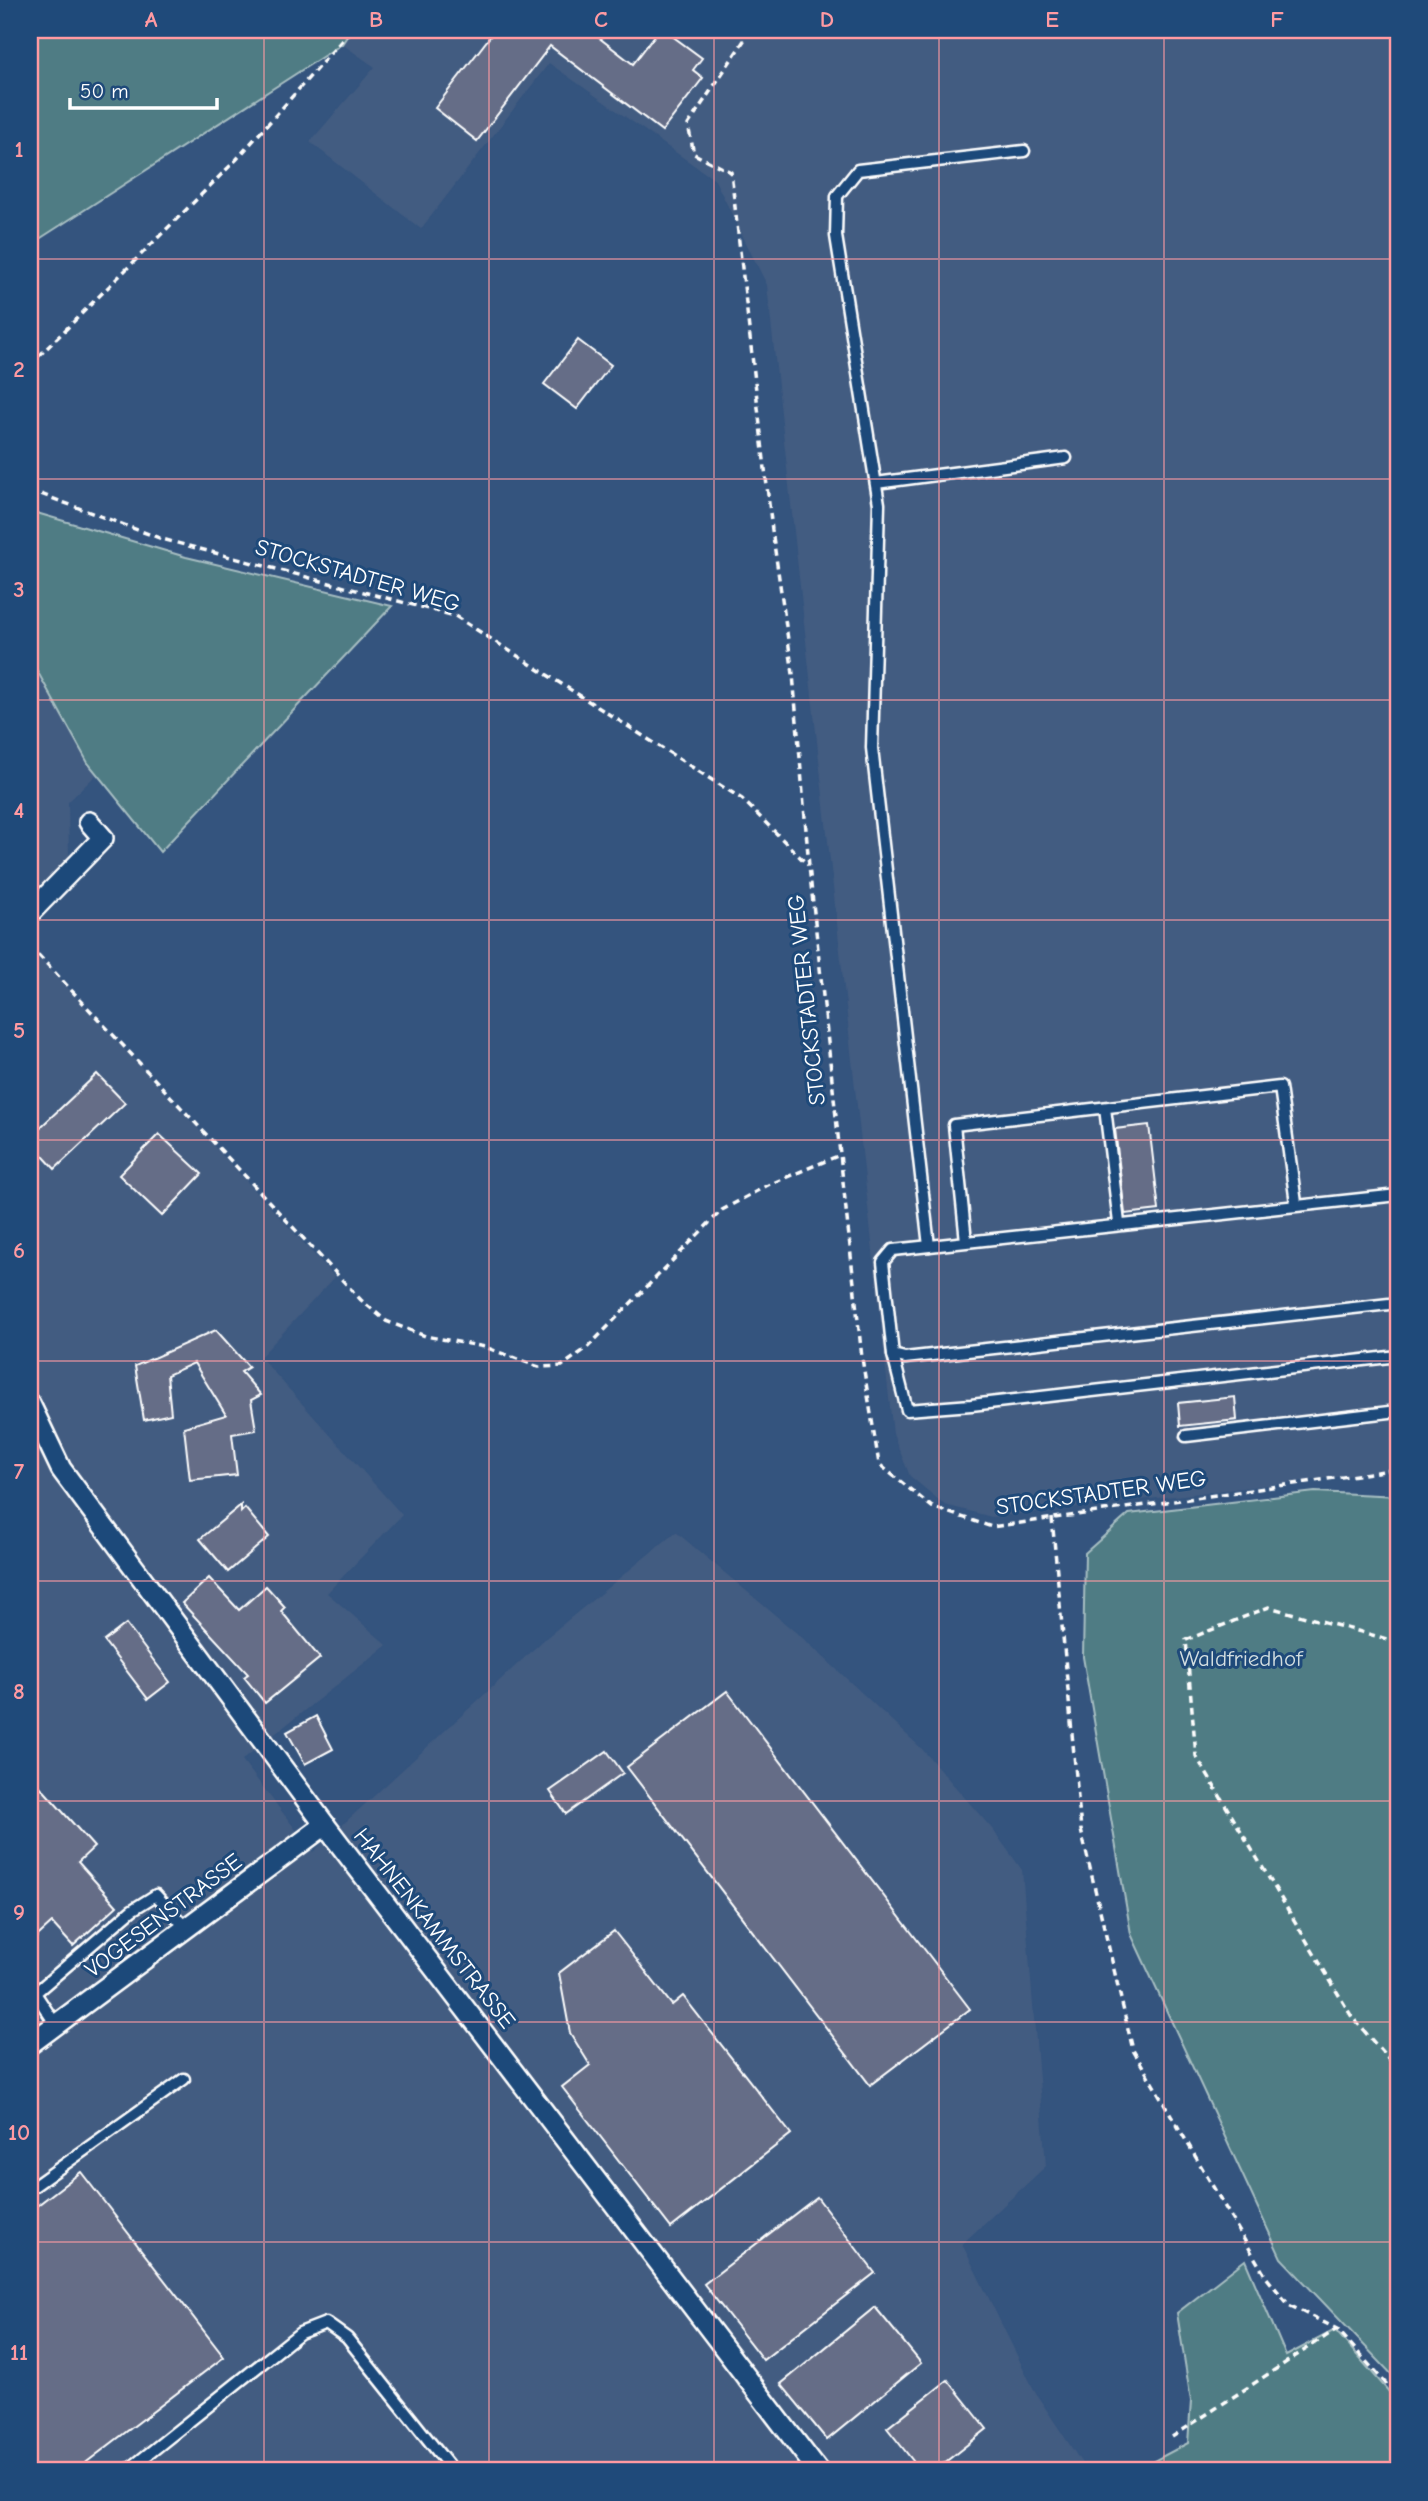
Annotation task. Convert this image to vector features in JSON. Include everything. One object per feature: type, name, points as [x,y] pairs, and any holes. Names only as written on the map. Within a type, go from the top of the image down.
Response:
[{"type":"street","points":[[30,913],[103,838],[89,822]]},
{"type":"street","name":"HAHNENKAMMSTRASSE","points":[[30,1404],[61,1469],[325,1825],[818,2471]]},
{"type":"street","name":"VOGESENSTRASSE","points":[[30,2044],[325,1825]]},
{"type":"lane","points":[[929,1246],[872,748],[879,504],[836,236],[837,196],[858,170],[1024,151]]},
{"type":"lane","points":[[876,483],[1066,458]]},
{"type":"lane","points":[[966,1241],[954,1125],[1279,1087],[1296,1203]]},
{"type":"lane","points":[[1105,1108],[1119,1223]]},
{"type":"lane","points":[[1398,1195],[1296,1203],[894,1250],[883,1262],[894,1355],[907,1410],[1398,1356]]},
{"type":"lane","points":[[894,1355],[918,1357],[1398,1303]]},
{"type":"lane","points":[[1186,1436],[1398,1411]]},
{"type":"lane","points":[[56,2025],[35,1993],[132,1910],[156,1895],[186,1928]]},
{"type":"lane","points":[[30,2189],[184,2078]]},
{"type":"lane","points":[[128,2471],[300,2333],[326,2323],[347,2338],[453,2471]]},
{"type":"path","points":[[30,365],[236,160],[351,30]]},
{"type":"path","points":[[751,30],[688,125],[694,154],[731,172],[772,530],[793,674],[809,866]]},
{"type":"path","name":"STOCKSTADTER WEG","points":[[30,490],[162,539],[455,616],[742,799],[809,866],[862,1358],[878,1464],[932,1507],[992,1527],[1398,1469]]},
{"type":"path","points":[[30,946],[361,1300],[386,1321],[425,1336],[485,1347],[539,1367],[562,1366],[587,1348],[722,1210],[768,1185],[840,1155]]},
{"type":"path","points":[[1052,1518],[1081,1830],[1133,2050],[1266,2277],[1289,2305],[1337,2329],[1398,2397]]},
{"type":"path","points":[[1398,1642],[1269,1608],[1186,1640],[1196,1756],[1352,2017],[1398,2070]]},
{"type":"path","points":[[1172,2437],[1337,2329]]},
{"type":"shaded area","points":[[351,30],[1398,30],[1398,1470],[992,1517],[945,1505],[910,1476],[893,1434],[767,285],[715,180],[549,63],[421,229],[310,142],[375,67],[342,44]]},
{"type":"shaded area","points":[[30,658],[88,762],[98,773],[68,802],[69,861],[30,900]]},
{"type":"shaded area","points":[[30,947],[335,1277],[260,1357],[402,1515],[327,1593],[387,1645],[242,1760],[313,1852],[546,1638],[676,1532],[806,1641],[922,1749],[993,1830],[1022,1870],[1046,2166],[962,2244],[1036,2394],[1087,2471],[30,2471]]},
{"type":"green space","points":[[30,30],[351,30],[342,44],[30,245]]},
{"type":"green space","points":[[30,511],[186,557],[392,606],[160,852],[88,763],[30,658]]},
{"type":"green space","name":"Waldfriedhof","points":[[1315,1492],[1398,1496],[1398,2381],[1281,2258],[1131,1934],[1083,1657],[1085,1553],[1129,1514]]},
{"type":"green space","points":[[1245,2260],[1286,2356],[1335,2330],[1398,2402],[1398,2471],[1149,2471],[1148,2464],[1188,2443],[1191,2401],[1177,2313]]},
{"type":"building","points":[[495,30],[589,30],[633,64],[659,30],[664,30],[702,58],[693,70],[703,78],[662,131],[550,46],[477,141],[435,108]]},
{"type":"building","points":[[578,340],[611,365],[577,409],[544,384]]},
{"type":"building","points":[[97,1074],[125,1103],[55,1169],[30,1142],[30,1137]]},
{"type":"building","points":[[1149,1125],[1159,1210],[1125,1214],[1115,1129]]},
{"type":"building","points":[[159,1134],[202,1174],[162,1216],[119,1175]]},
{"type":"building","points":[[216,1330],[249,1367],[241,1372],[261,1395],[251,1400],[256,1430],[232,1434],[237,1475],[190,1480],[184,1427],[226,1415],[194,1363],[167,1375],[171,1414],[144,1420],[135,1366]]},
{"type":"building","points":[[1235,1397],[1237,1420],[1180,1426],[1178,1403]]},
{"type":"building","points":[[241,1505],[241,1512],[245,1508],[269,1537],[228,1572],[200,1539]]},
{"type":"building","points":[[209,1578],[239,1610],[266,1586],[285,1607],[281,1611],[320,1658],[265,1703],[244,1677],[248,1674],[182,1603]]},
{"type":"building","points":[[126,1624],[170,1682],[148,1699],[104,1641]]},
{"type":"building","points":[[727,1691],[970,2009],[870,2085],[627,1767]]},
{"type":"building","points":[[316,1716],[333,1749],[305,1764],[287,1732]]},
{"type":"building","points":[[607,1751],[623,1773],[566,1814],[550,1791]]},
{"type":"building","points":[[30,1775],[94,1847],[78,1862],[117,1906],[73,1946],[52,1923],[30,1943]]},
{"type":"building","points":[[614,1931],[672,2005],[683,1996],[791,2134],[671,2228],[562,2087],[590,2065],[570,2033],[559,1973]]},
{"type":"building","points":[[81,2172],[224,2357],[75,2471],[30,2471],[30,2211]]},
{"type":"building","points":[[817,2197],[875,2273],[763,2360],[704,2284]]},
{"type":"building","points":[[875,2307],[921,2363],[827,2440],[781,2384]]},
{"type":"building","points":[[948,2380],[987,2429],[934,2471],[921,2471],[887,2428]]}]
